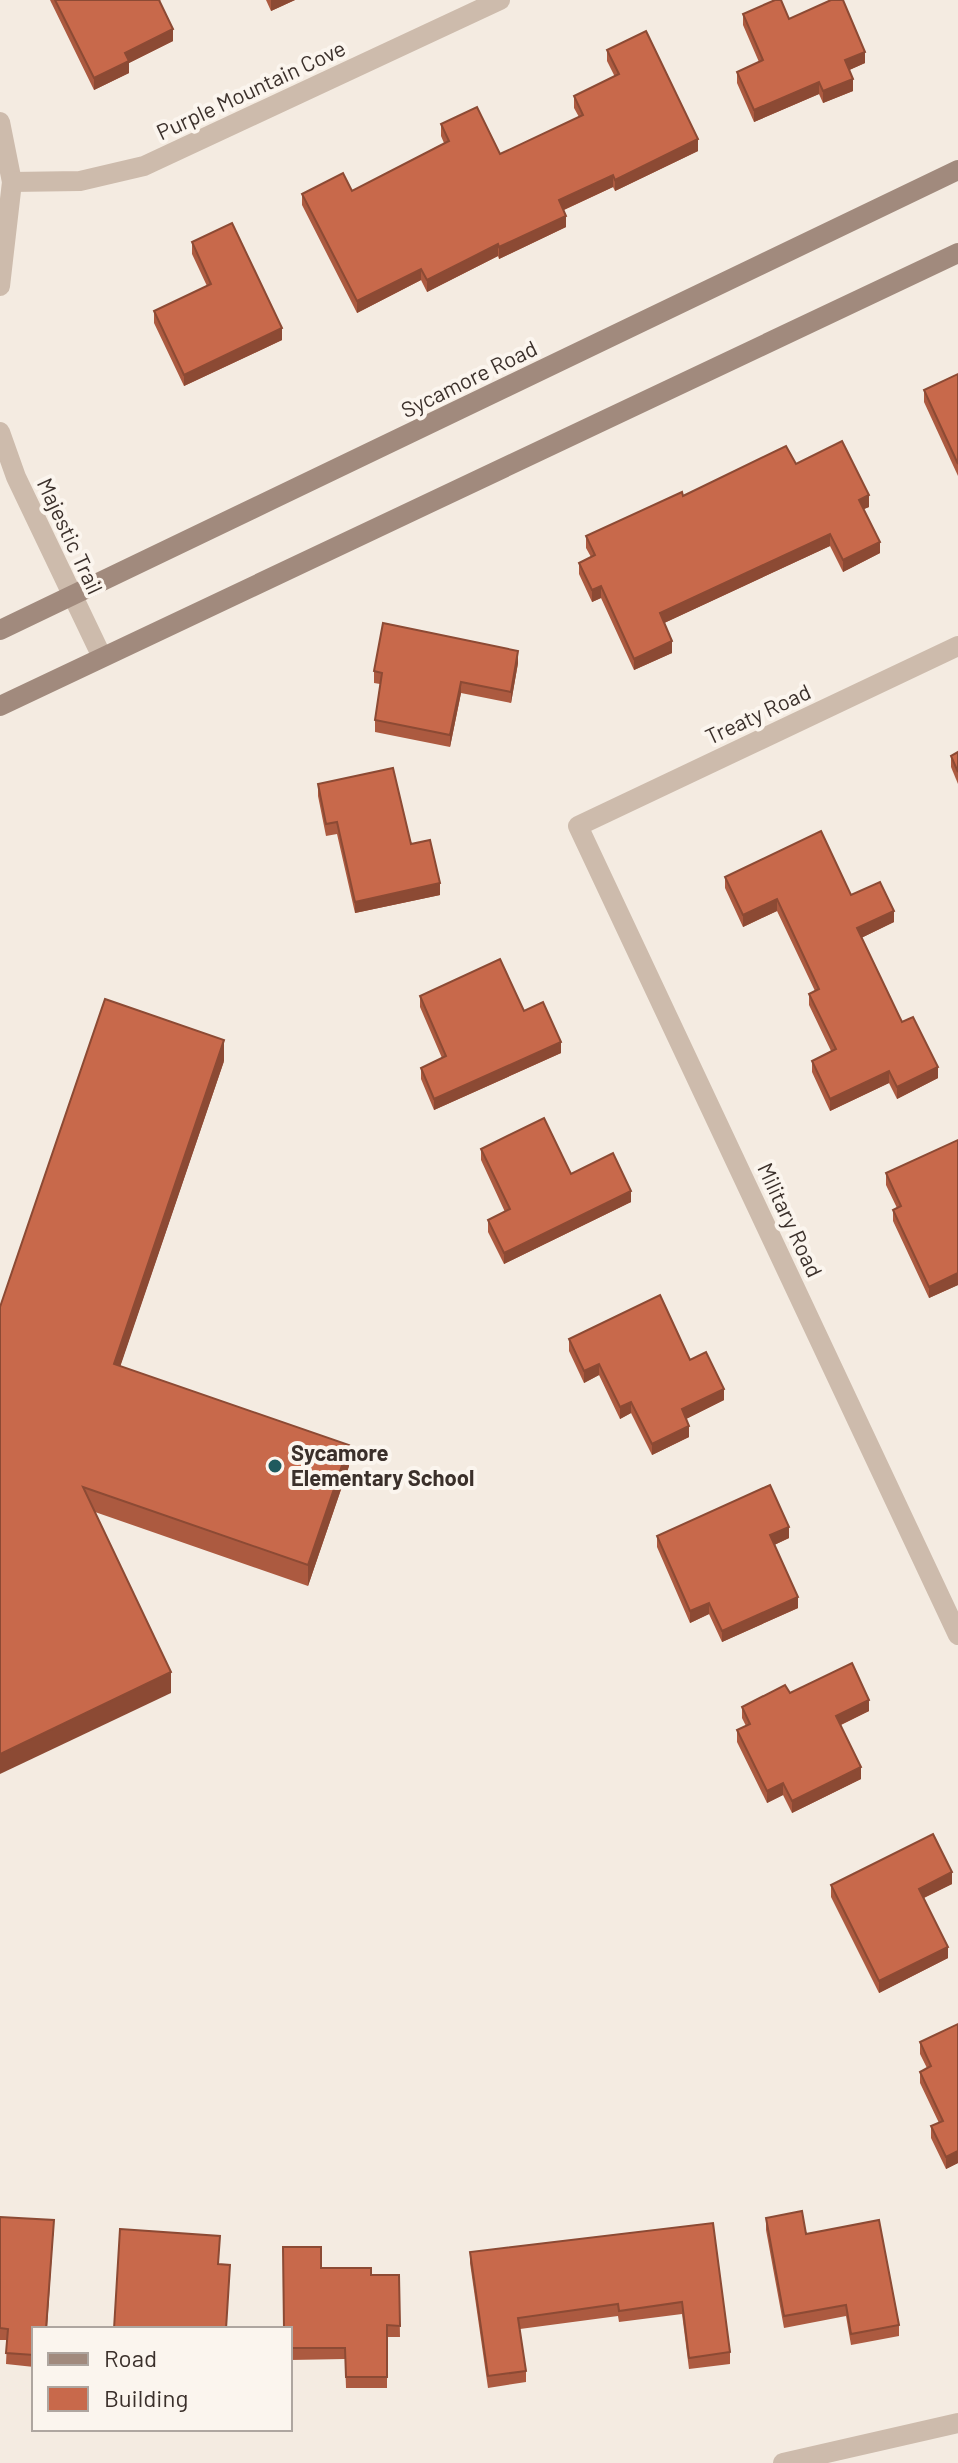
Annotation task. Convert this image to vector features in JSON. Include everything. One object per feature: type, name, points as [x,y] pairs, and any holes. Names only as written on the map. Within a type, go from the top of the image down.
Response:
[{"type":"street","name":"Purple Mountain Cove","points":[[12,182],[80,181],[144,166],[500,0]]},
{"type":"street","points":[[0,122],[12,182],[0,286]]},
{"type":"street","name":"Sycamore Road","points":[[0,630],[958,170]]},
{"type":"street","points":[[0,706],[958,253]]},
{"type":"street","name":"Majestic Trail","points":[[0,432],[16,477],[102,657]]},
{"type":"street","name":"Treaty Road","points":[[578,826],[958,646]]},
{"type":"street","name":"Military Road","points":[[578,826],[958,1635]]},
{"type":"street","points":[[783,2463],[958,2423]]},
{"type":"building","points":[[55,0],[159,0],[173,29],[125,53],[129,61],[94,78]]},
{"type":"building","points":[[781,0],[789,19],[831,0],[843,0],[865,52],[845,60],[853,79],[823,91],[819,82],[754,110],[737,72],[763,60],[743,14]]},
{"type":"building","points":[[646,31],[698,139],[615,180],[613,175],[559,200],[566,216],[499,247],[498,244],[427,280],[421,269],[357,301],[302,194],[343,173],[352,191],[449,141],[441,124],[477,107],[500,154],[583,115],[574,96],[619,74],[607,50]]},
{"type":"building","points":[[232,223],[282,328],[184,375],[154,311],[211,284],[192,242]]},
{"type":"building","points":[[958,374],[958,464],[924,390]]},
{"type":"building","points":[[842,441],[869,495],[859,500],[880,542],[843,560],[830,534],[660,613],[672,641],[634,659],[601,586],[592,590],[579,563],[595,555],[586,536],[682,492],[683,496],[786,446],[796,464]]},
{"type":"building","points":[[383,623],[518,651],[511,692],[461,682],[450,735],[375,720],[382,673],[374,671]]},
{"type":"building","points":[[958,752],[958,772],[951,756]]},
{"type":"building","points":[[393,768],[411,844],[430,840],[440,883],[355,902],[337,822],[326,824],[318,784]]},
{"type":"building","points":[[821,831],[851,895],[880,882],[894,911],[857,928],[902,1022],[913,1017],[938,1067],[897,1087],[889,1071],[830,1099],[812,1061],[836,1049],[809,994],[819,989],[777,899],[743,915],[725,877]]},
{"type":"building","points":[[500,959],[524,1011],[543,1002],[561,1042],[434,1099],[421,1068],[446,1056],[420,996]]},
{"type":"building","points":[[105,999],[224,1040],[114,1364],[349,1445],[308,1565],[83,1487],[171,1672],[0,1754],[0,1307]]},
{"type":"building","points":[[544,1118],[571,1174],[613,1153],[631,1191],[504,1253],[488,1220],[510,1209],[481,1149]]},
{"type":"building","points":[[958,1140],[958,1273],[929,1287],[893,1210],[901,1206],[886,1173]]},
{"type":"building","points":[[660,1295],[690,1360],[706,1352],[724,1389],[682,1409],[689,1426],[652,1444],[631,1402],[620,1407],[599,1364],[584,1371],[569,1339]]},
{"type":"building","points":[[770,1485],[789,1527],[770,1535],[798,1597],[722,1631],[709,1603],[690,1611],[657,1536]]},
{"type":"building","points":[[852,1663],[869,1700],[836,1716],[861,1767],[792,1801],[783,1783],[767,1791],[737,1730],[750,1724],[742,1707],[785,1685],[790,1693]]},
{"type":"building","points":[[933,1834],[952,1872],[919,1889],[948,1947],[879,1981],[831,1885]]},
{"type":"building","points":[[958,2024],[958,2151],[946,2157],[931,2126],[943,2121],[920,2072],[931,2066],[920,2042]]},
{"type":"building","points":[[802,2211],[806,2234],[879,2220],[899,2325],[851,2334],[846,2305],[784,2316],[766,2218]]},
{"type":"building","points":[[0,2217],[54,2220],[46,2327],[32,2327],[32,2355],[6,2353],[8,2329],[0,2328]]},
{"type":"building","points":[[713,2223],[730,2352],[689,2358],[682,2302],[619,2311],[618,2304],[518,2318],[526,2371],[488,2376],[470,2252]]},
{"type":"building","points":[[120,2229],[220,2236],[218,2264],[230,2265],[226,2327],[114,2327]]},
{"type":"building","points":[[283,2247],[321,2247],[321,2268],[371,2268],[371,2275],[399,2275],[400,2326],[387,2325],[387,2377],[346,2377],[345,2348],[292,2348],[292,2327],[284,2327]]},
{"type":"place","name":"Sycamore Elementary School","points":[[275,1466]]}]
